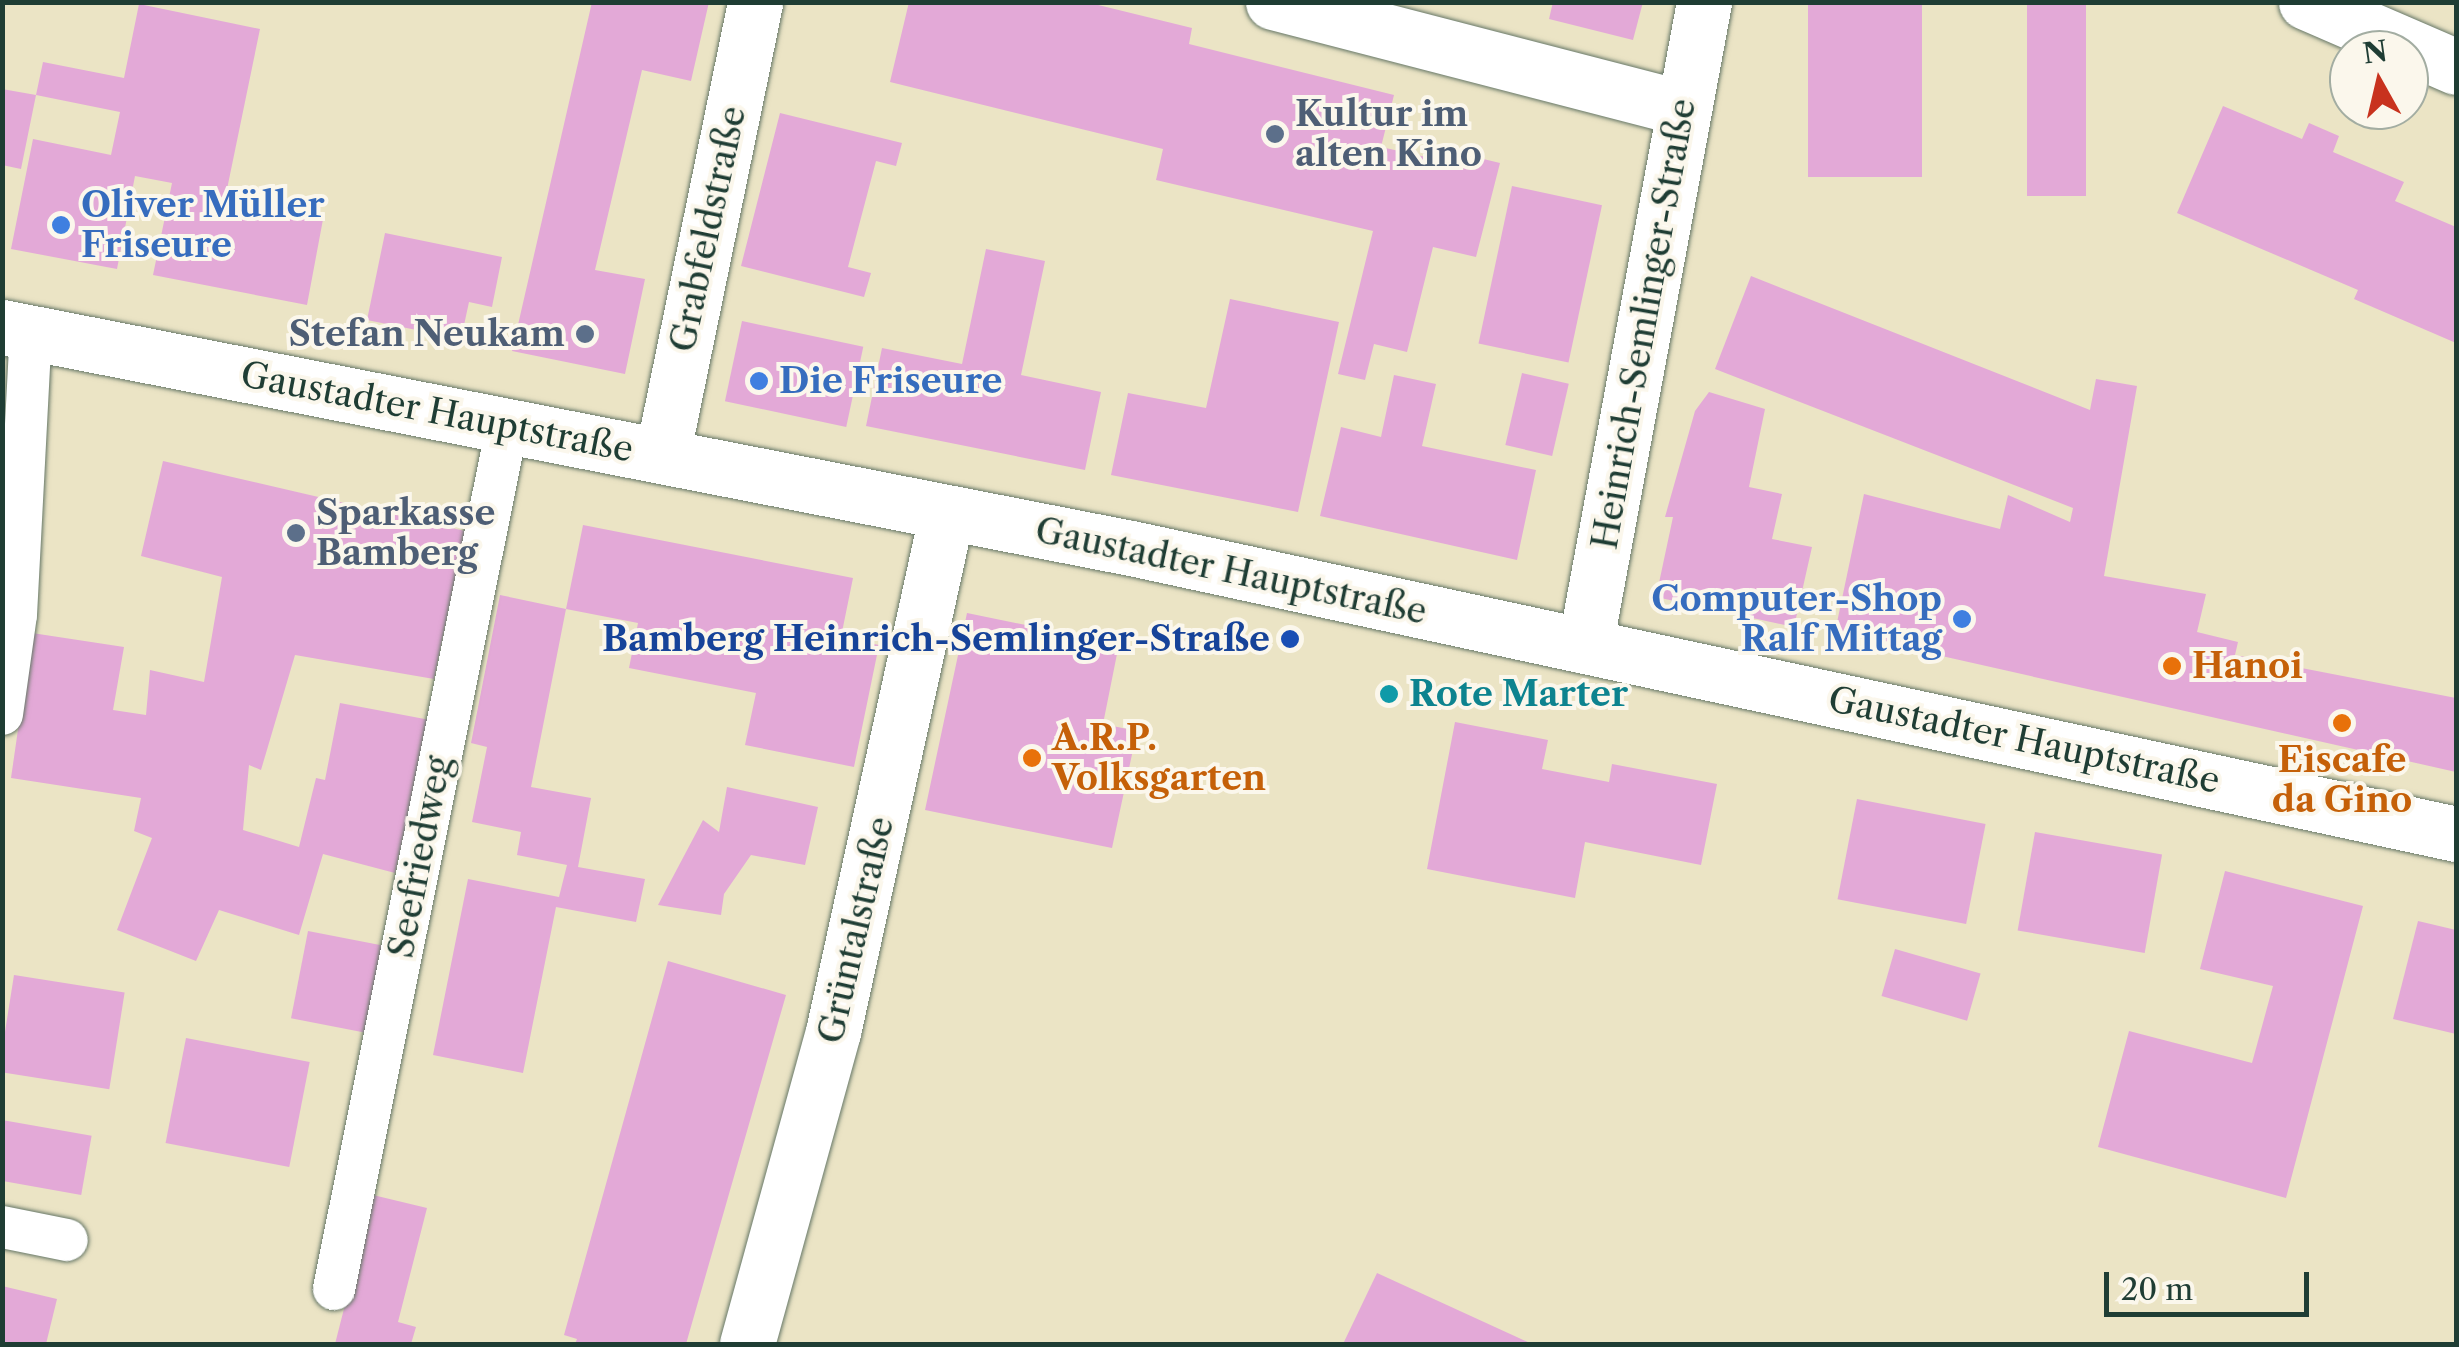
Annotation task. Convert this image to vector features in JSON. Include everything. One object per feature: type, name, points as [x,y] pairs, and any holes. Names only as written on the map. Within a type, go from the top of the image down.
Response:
[{"type":"street","name":"Grabfeldstraße","points":[[662,456],[756,2]]},
{"type":"street","points":[[1273,2],[1683,108]]},
{"type":"street","name":"Heinrich-Semlinger-Straße","points":[[1585,646],[1704,2]]},
{"type":"street","points":[[2306,2],[2456,68]]},
{"type":"street","name":"Gaustadter Hauptstraße","points":[[17,330],[947,512],[2456,834]]},
{"type":"street","name":"Grüntalstraße","points":[[747,1344],[833,1032],[947,512]]},
{"type":"lane","points":[[2,714],[16,615],[17,330]]},
{"type":"lane","name":"Seefriedweg","points":[[334,1289],[507,426]]},
{"type":"lane","points":[[2,1226],[67,1240]]},
{"type":"building","points":[[592,2],[709,2],[691,81],[642,70],[595,270],[645,279],[625,374],[512,351]]},
{"type":"building","points":[[909,2],[1086,2],[1192,28],[1189,44],[1394,95],[1381,147],[1444,161],[1446,150],[1500,163],[1476,257],[1433,247],[1407,352],[1374,344],[1365,380],[1338,374],[1373,231],[1156,180],[1163,149],[890,82]]},
{"type":"building","points":[[1553,2],[1643,2],[1633,40],[1549,19]]},
{"type":"building","points":[[1808,2],[1922,2],[1922,177],[1808,177]]},
{"type":"building","points":[[2027,2],[2086,2],[2086,196],[2027,196]]},
{"type":"building","points":[[139,4],[260,29],[226,194],[324,214],[307,305],[153,275],[172,183],[135,176],[117,269],[11,249],[33,139],[111,155],[120,112],[36,95],[43,62],[124,78]]},
{"type":"building","points":[[2,89],[36,95],[21,169],[2,165]]},
{"type":"building","points":[[2223,106],[2302,139],[2309,123],[2339,136],[2333,152],[2404,182],[2395,201],[2456,227],[2456,343],[2354,299],[2358,290],[2177,213]]},
{"type":"building","points":[[780,113],[902,143],[896,166],[876,161],[848,267],[871,273],[864,297],[741,266]]},
{"type":"building","points":[[1512,186],[1602,205],[1569,363],[1479,343]]},
{"type":"building","points":[[385,233],[502,257],[492,307],[469,302],[461,339],[367,320]]},
{"type":"building","points":[[986,249],[1045,261],[1021,375],[1101,392],[1085,470],[866,426],[882,348],[962,364]]},
{"type":"building","points":[[1751,276],[2090,410],[2096,379],[2137,386],[2104,576],[2206,594],[2197,632],[2238,642],[2235,655],[2456,698],[2456,772],[1835,632],[1864,494],[2000,529],[2008,495],[2070,522],[2073,508],[1715,369]]},
{"type":"building","points":[[1230,299],[1339,322],[1298,512],[1111,475],[1128,393],[1206,408]]},
{"type":"building","points":[[742,321],[863,347],[846,427],[725,401]]},
{"type":"building","points":[[1522,373],[1569,384],[1552,456],[1505,445]]},
{"type":"building","points":[[1394,375],[1436,384],[1422,446],[1536,470],[1517,560],[1320,516],[1341,427],[1381,437]]},
{"type":"building","points":[[1709,392],[1765,409],[1749,487],[1782,494],[1772,539],[1812,547],[1794,627],[1656,597],[1673,517],[1665,517],[1695,411]]},
{"type":"building","points":[[163,461],[465,531],[434,679],[295,655],[261,770],[249,765],[243,830],[299,847],[316,778],[325,780],[340,703],[430,720],[395,873],[323,854],[299,935],[219,910],[196,961],[117,930],[152,838],[134,831],[141,798],[11,778],[32,633],[124,647],[113,710],[146,715],[150,670],[204,682],[222,577],[141,556]]},
{"type":"building","points":[[583,525],[853,578],[841,637],[879,645],[854,767],[745,745],[756,693],[629,668],[638,623],[566,609]]},
{"type":"building","points":[[500,595],[566,609],[531,787],[591,798],[578,867],[645,879],[636,922],[556,907],[523,1073],[433,1055],[468,879],[559,897],[567,865],[517,855],[521,832],[472,822],[487,747],[471,743]]},
{"type":"building","points":[[967,613],[1119,644],[1103,724],[1137,731],[1112,848],[925,810]]},
{"type":"building","points":[[1455,722],[1548,740],[1542,769],[1609,782],[1612,764],[1717,784],[1701,865],[1585,842],[1575,898],[1427,869]]},
{"type":"building","points":[[727,787],[818,807],[805,865],[751,855],[724,894],[721,915],[658,905],[703,820],[719,832]]},
{"type":"building","points":[[1857,799],[1986,824],[1966,924],[1838,899]]},
{"type":"building","points":[[2035,832],[2162,854],[2145,953],[2018,930]]},
{"type":"building","points":[[2225,871],[2363,906],[2286,1198],[2098,1147],[2129,1031],[2252,1063],[2273,986],[2200,969]]},
{"type":"building","points":[[2418,921],[2456,930],[2456,1034],[2393,1019]]},
{"type":"building","points":[[308,931],[383,946],[366,1033],[291,1018]]},
{"type":"building","points":[[1895,949],[1981,974],[1967,1021],[1881,996]]},
{"type":"building","points":[[668,961],[786,995],[686,1344],[575,1344],[577,1339],[564,1335]]},
{"type":"building","points":[[14,975],[125,993],[109,1089],[2,1072]]},
{"type":"building","points":[[186,1038],[310,1062],[289,1167],[166,1143]]},
{"type":"building","points":[[2,1120],[92,1136],[81,1195],[2,1181]]},
{"type":"building","points":[[373,1195],[427,1208],[398,1322],[416,1327],[411,1344],[335,1344]]},
{"type":"building","points":[[1377,1273],[1532,1344],[1343,1344]]},
{"type":"building","points":[[2,1286],[57,1299],[46,1344],[2,1344]]},
{"type":"place","name":"Kultur im alten Kino","points":[[1275,134]]},
{"type":"place","name":"Oliver Müller Friseure","points":[[61,225]]},
{"type":"place","name":"Stefan Neukam","points":[[585,334]]},
{"type":"place","name":"Die Friseure","points":[[759,381]]},
{"type":"place","name":"Sparkasse Bamberg","points":[[296,533]]},
{"type":"place","name":"Computer-Shop Ralf Mittag","points":[[1962,619]]},
{"type":"place","name":"Bamberg Heinrich-Semlinger-Straße","points":[[1290,639]]},
{"type":"place","name":"Hanoi","points":[[2172,666]]},
{"type":"place","name":"Rote Marter","points":[[1389,694]]},
{"type":"place","name":"Eiscafe da Gino","points":[[2342,723]]},
{"type":"place","name":"A.R.P. Volksgarten","points":[[1032,758]]}]
